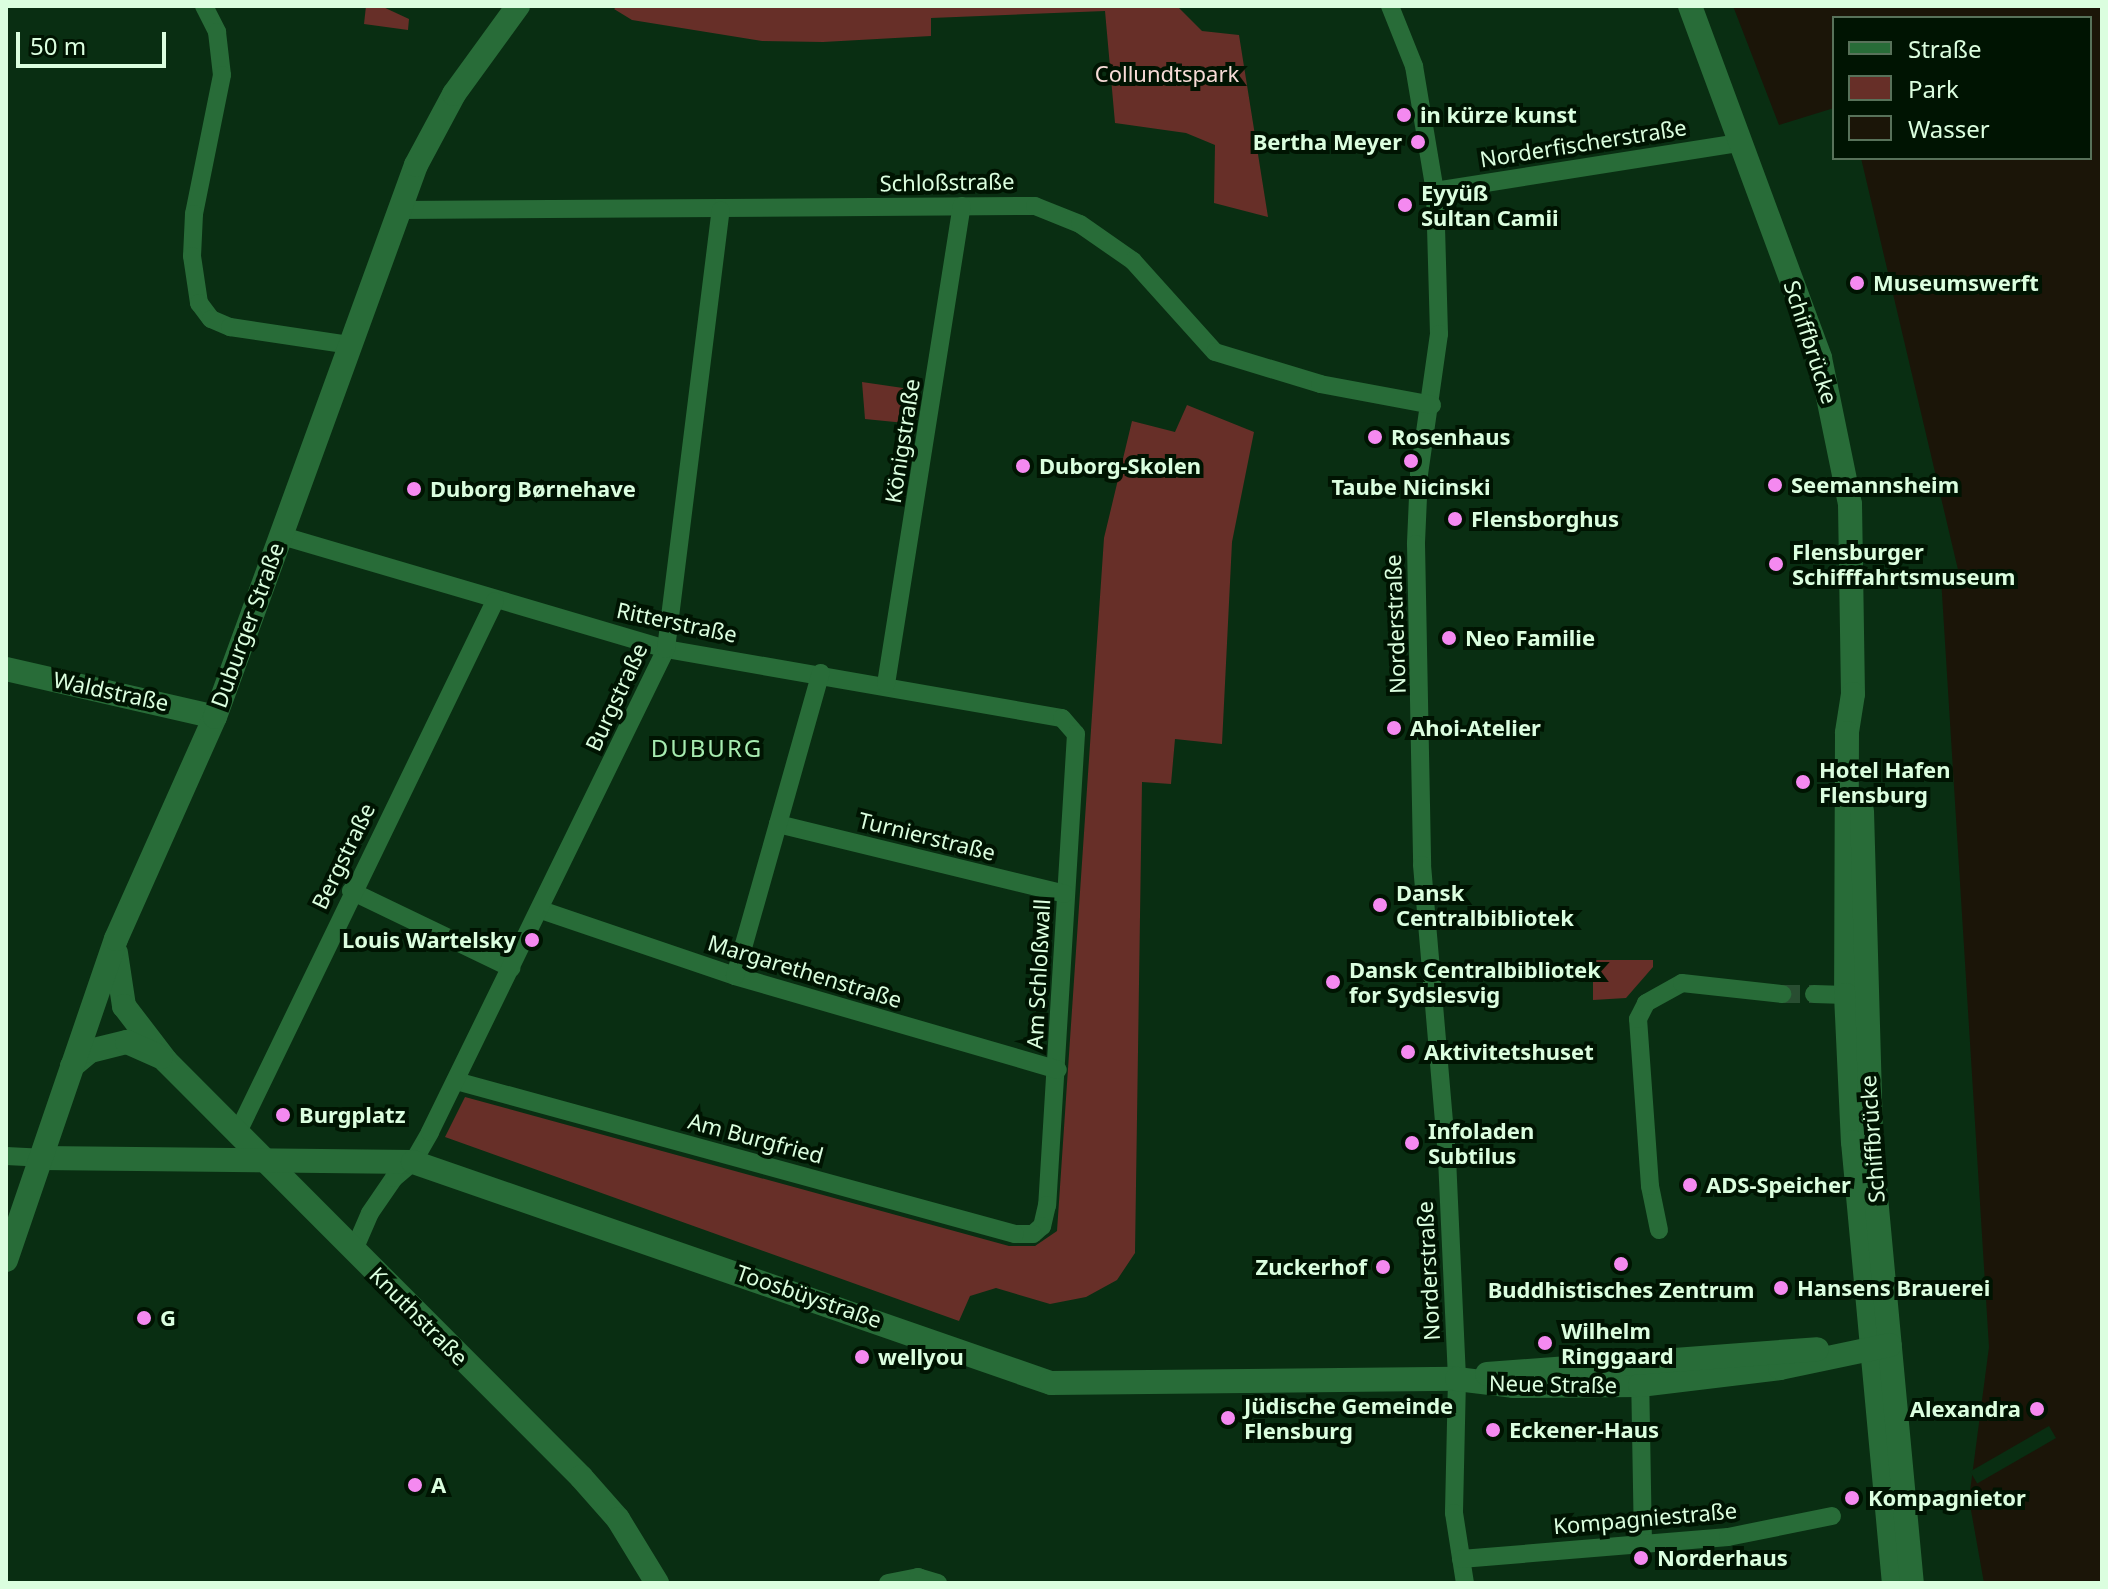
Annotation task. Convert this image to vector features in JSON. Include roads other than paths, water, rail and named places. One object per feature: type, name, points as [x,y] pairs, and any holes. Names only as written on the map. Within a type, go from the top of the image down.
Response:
[{"type":"main road","name":"Duburger Straße","points":[[6,1260],[116,939],[215,717],[399,210],[433,130],[518,6]]},
{"type":"main road","name":"Schiffbrücke","points":[[1690,6],[1820,358],[1837,425],[1850,504],[1853,694],[1860,732],[1871,1143],[1894,1583]]},
{"type":"main road","name":"Waldstraße","points":[[6,669],[215,717]]},
{"type":"main road","name":"Schiffbrücke","points":[[1853,694],[1847,733],[1846,995],[1880,1347],[1912,1583]]},
{"type":"main road","name":"Knuthstraße","points":[[116,939],[116,979],[124,1006],[166,1061],[581,1477],[618,1519],[657,1583]]},
{"type":"main road","name":"Knuthstraße","points":[[72,1066],[90,1051],[127,1042],[166,1061]]},
{"type":"main road","points":[[41,1158],[263,1159]]},
{"type":"main road","name":"Toosbüystraße","points":[[263,1159],[413,1162],[1051,1383],[1457,1379]]},
{"type":"main road","name":"Neue Straße","points":[[1457,1379],[1513,1386],[1640,1375],[1780,1349],[1880,1347]]},
{"type":"street","points":[[204,6],[217,32],[222,75],[194,214],[192,256],[199,303],[211,319],[230,327],[351,345]]},
{"type":"street","name":"Norderstraße","points":[[1390,6],[1414,66],[1435,191],[1439,334],[1432,405],[1419,474],[1416,544],[1422,865],[1447,1158],[1457,1379],[1454,1513],[1465,1583]]},
{"type":"street","name":"Norderfischerstraße","points":[[1435,191],[1739,143]]},
{"type":"street","name":"Schloßstraße","points":[[399,210],[721,210],[1022,203],[1056,212],[1133,261],[1170,297],[1203,344],[1320,384],[1432,405]]},
{"type":"street","name":"Königstraße","points":[[886,684],[962,206]]},
{"type":"street","name":"Burgstraße","points":[[413,1162],[541,910],[666,649],[721,210]]},
{"type":"street","name":"Ritterstraße","points":[[279,535],[666,649],[886,684],[1062,718],[1072,725]]},
{"type":"street","name":"Bergstraße","points":[[237,1134],[351,891],[495,601]]},
{"type":"street","points":[[735,976],[821,673]]},
{"type":"street","name":"Am Schloßwall","points":[[1042,1226],[1058,1070],[1072,725]]},
{"type":"street","name":"Turnierstraße","points":[[778,824],[1065,894]]},
{"type":"street","points":[[351,891],[511,968]]},
{"type":"street","name":"Margarethenstraße","points":[[541,910],[735,976],[1058,1070]]},
{"type":"street","points":[[1659,1230],[1650,1186],[1638,1019],[1646,1003],[1682,983],[1782,994]]},
{"type":"street","points":[[1814,994],[1846,995]]},
{"type":"street","name":"Am Burgfried","points":[[456,1081],[1015,1234],[1033,1234],[1042,1226]]},
{"type":"street","points":[[6,1156],[41,1158]]},
{"type":"street","points":[[354,1250],[370,1213],[394,1178],[413,1162]]},
{"type":"street","points":[[1640,1375],[1643,1540]]},
{"type":"street","name":"Kompagniestraße","points":[[1461,1559],[1643,1540],[1728,1537],[1832,1516]]},
{"type":"street","points":[[888,1583],[918,1577],[938,1583]]},
{"type":"water","points":[[1733,6],[2102,6],[2102,1583],[1984,1583],[1969,1499],[1989,1347],[1941,578],[1959,574],[1861,160],[2092,160],[2092,16],[1832,16],[1832,109],[1779,125]]},
{"type":"tunnel","points":[[1782,994],[1814,994]]},
{"type":"place","name":"in kürze kunst","points":[[1404,115]]},
{"type":"place","name":"Bertha Meyer","points":[[1418,142]]},
{"type":"place","name":"Eyyüß Sultan Camii","points":[[1405,205]]},
{"type":"place","name":"Museumswerft","points":[[1857,283]]},
{"type":"place","name":"Rosenhaus","points":[[1375,437]]},
{"type":"place","name":"Taube Nicinski","points":[[1411,461]]},
{"type":"place","name":"Duborg-Skolen","points":[[1023,466]]},
{"type":"place","name":"Seemannsheim","points":[[1775,485]]},
{"type":"place","name":"Duborg Børnehave","points":[[414,489]]},
{"type":"place","name":"Flensborghus","points":[[1455,519]]},
{"type":"place","name":"Flensburger Schifffahrtsmuseum","points":[[1776,564]]},
{"type":"place","name":"Neo Familie","points":[[1449,638]]},
{"type":"place","name":"Ahoi-Atelier","points":[[1394,728]]},
{"type":"place","name":"Hotel Hafen Flensburg","points":[[1803,782]]},
{"type":"place","name":"Dansk Centralbibliotek","points":[[1380,905]]},
{"type":"place","name":"Louis Wartelsky","points":[[532,940]]},
{"type":"place","name":"Dansk Centralbibliotek for Sydslesvig","points":[[1333,982]]},
{"type":"place","name":"Aktivitetshuset","points":[[1408,1052]]},
{"type":"place","name":"Burgplatz","points":[[283,1115]]},
{"type":"place","name":"Infoladen Subtilus","points":[[1412,1143]]},
{"type":"place","name":"ADS-Speicher","points":[[1690,1185]]},
{"type":"place","name":"Buddhistisches Zentrum","points":[[1621,1264]]},
{"type":"place","name":"Zuckerhof","points":[[1383,1267]]},
{"type":"place","name":"Hansens Brauerei","points":[[1781,1288]]},
{"type":"place","name":"G","points":[[144,1318]]},
{"type":"place","name":"Wilhelm Ringgaard","points":[[1545,1343]]},
{"type":"place","name":"wellyou","points":[[862,1357]]},
{"type":"place","name":"Alexandra","points":[[2037,1409]]},
{"type":"place","name":"Jüdische Gemeinde Flensburg","points":[[1228,1418]]},
{"type":"place","name":"Eckener-Haus","points":[[1493,1430]]},
{"type":"place","name":"A","points":[[415,1485]]},
{"type":"place","name":"Kompagnietor","points":[[1852,1498]]},
{"type":"place","name":"Norderhaus","points":[[1641,1558]]},
{"type":"district","name":"DUBURG","points":[[707,748]]},
{"type":"park label","name":"Collundtspark","points":[[1167,74]]}]
